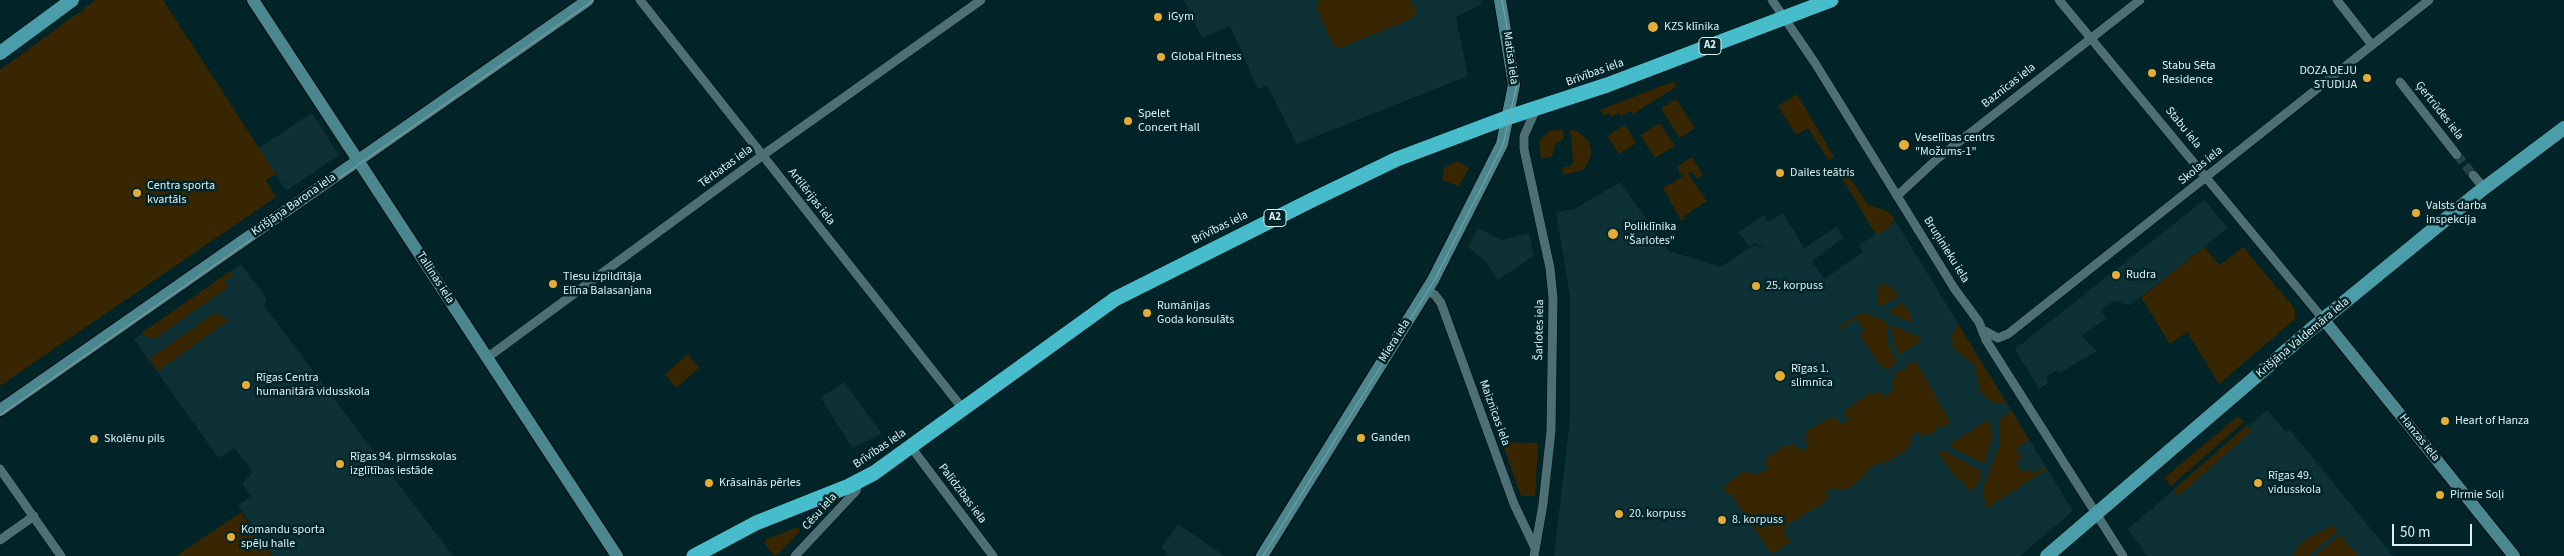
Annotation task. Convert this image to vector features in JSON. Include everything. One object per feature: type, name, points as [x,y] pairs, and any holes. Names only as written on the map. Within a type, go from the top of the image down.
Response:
[{"type":"highway","name":"Brīvības iela","points":[[694,556],[756,522],[859,481],[911,447],[1120,296],[1397,159],[1509,117],[1536,110],[1831,0]]},
{"type":"main road","points":[[0,53],[72,0]]},
{"type":"main road","name":"Krišjāņa Valdemāra iela","points":[[2047,556],[2324,320],[2484,188],[2564,128]]},
{"type":"street","name":"Tallinas iela","points":[[252,0],[617,556]]},
{"type":"street","name":"Krišjāņa Barona iela","points":[[0,410],[588,0]]},
{"type":"street","name":"Artilērijas iela","points":[[640,0],[963,409]]},
{"type":"street","name":"Tērbatas iela","points":[[488,357],[763,155],[981,0]]},
{"type":"street","name":"Matīsa iela","points":[[1500,0],[1514,85],[1509,117]]},
{"type":"street","name":"Bruņinieku iela","points":[[1772,0],[1786,18],[1954,288],[1985,331],[1986,340],[2123,556]]},
{"type":"street","name":"Stabu iela","points":[[2059,0],[2324,320]]},
{"type":"street","name":"Baznīcas iela","points":[[1897,196],[1937,159],[2140,0]]},
{"type":"street","points":[[2337,0],[2372,45]]},
{"type":"street","name":"Skolas iela","points":[[1985,331],[1998,338],[2003,338],[2429,0]]},
{"type":"street","name":"Ģertrūdes iela","points":[[2400,82],[2457,155]]},
{"type":"street","name":"Šarlotes iela","points":[[1534,552],[1544,504],[1550,431],[1553,298],[1545,242],[1524,149],[1524,136],[1536,110]]},
{"type":"street","name":"Miera iela","points":[[1262,556],[1426,290],[1494,163],[1509,117]]},
{"type":"street","points":[[2473,175],[2484,188]]},
{"type":"street","name":"Maiznīcas iela","points":[[1426,290],[1435,295],[1441,303],[1514,504],[1534,552]]},
{"type":"street","name":"Hanzas iela","points":[[2324,320],[2514,556]]},
{"type":"street","name":"Palīdzības iela","points":[[911,447],[993,556]]},
{"type":"street","points":[[0,468],[61,556]]},
{"type":"street","name":"Cēsu iela","points":[[795,556],[856,491],[859,481]]},
{"type":"street","points":[[0,540],[34,516]]},
{"type":"shaded area","name":"Centra sporta kvartāls","points":[[96,0],[163,0],[276,174],[266,180],[276,197],[0,386],[0,70],[75,15],[84,11],[83,9]]},
{"type":"shaded area","points":[[1184,0],[1481,0],[1482,4],[1456,17],[1468,76],[1297,144],[1267,85],[1258,89],[1230,26],[1202,38]]},
{"type":"shaded area","points":[[1319,0],[1410,0],[1416,8],[1415,14],[1411,19],[1342,47],[1337,47],[1333,45],[1316,7]]},
{"type":"shaded area","points":[[1674,81],[1676,87],[1633,114],[1631,111],[1621,116],[1619,113],[1611,117],[1609,113],[1604,116],[1600,110]]},
{"type":"shaded area","points":[[1797,94],[1834,157],[1828,160],[1808,128],[1796,135],[1778,106]]},
{"type":"shaded area","points":[[1676,99],[1695,128],[1679,138],[1661,108]]},
{"type":"shaded area","points":[[312,113],[339,155],[286,191],[259,148]]},
{"type":"shaded area","points":[[1660,123],[1675,146],[1655,158],[1640,135]]},
{"type":"shaded area","points":[[1625,125],[1636,143],[1619,154],[1607,136]]},
{"type":"shaded area","points":[[1563,129],[1564,139],[1555,144],[1552,157],[1541,159],[1539,141],[1549,131]]},
{"type":"shaded area","points":[[1570,129],[1578,132],[1589,141],[1591,153],[1588,163],[1583,170],[1563,175],[1562,167],[1568,167],[1573,163]]},
{"type":"shaded area","points":[[1692,157],[1703,175],[1697,179],[1692,171],[1688,174],[1707,201],[1684,216],[1685,218],[1681,221],[1663,188],[1682,177],[1677,167]]},
{"type":"shaded area","points":[[1457,161],[1469,168],[1459,186],[1442,180],[1444,168]]},
{"type":"shaded area","points":[[1842,166],[1868,205],[1885,210],[1891,214],[1895,220],[1890,224],[1891,226],[1876,235],[1841,176],[1839,177],[1835,171]]},
{"type":"shaded area","name":"Rīgas 1. slimnīca","points":[[1620,182],[1669,251],[1721,267],[1754,245],[1766,248],[1755,243],[1749,246],[1738,232],[1764,215],[1768,222],[1783,213],[1804,248],[1837,227],[1843,238],[1812,261],[1824,279],[1863,252],[1859,245],[1896,222],[2073,511],[2020,556],[1554,556],[1570,420],[1570,295],[1556,212],[1575,209]]},
{"type":"shaded area","points":[[2204,200],[2228,228],[2130,305],[2114,301],[2101,310],[2106,319],[2082,336],[2097,351],[2059,373],[2057,370],[2046,377],[2049,382],[2039,389],[2015,349]]},
{"type":"shaded area","points":[[1478,228],[1502,240],[1529,233],[1534,256],[1498,280],[1485,261],[1468,247]]},
{"type":"shaded area","points":[[2204,247],[2220,265],[2243,247],[2295,309],[2295,319],[2219,384],[2187,332],[2170,344],[2141,297]]},
{"type":"shaded area","name":"Rīgas Centra humanitārā vidusskola","points":[[241,264],[267,299],[264,306],[453,556],[272,556],[238,505],[251,496],[242,483],[253,472],[234,448],[221,457],[217,456],[134,339]]},
{"type":"shaded area","points":[[229,272],[232,276],[225,281],[228,287],[154,339],[140,334]]},
{"type":"shaded area","points":[[1879,284],[1889,285],[1898,294],[1896,298],[1881,306],[1877,304]]},
{"type":"shaded area","points":[[1902,303],[1912,316],[1911,322],[1888,312]]},
{"type":"shaded area","points":[[215,313],[229,320],[158,371],[149,359]]},
{"type":"shaded area","points":[[1865,313],[1887,322],[1888,344],[1896,360],[1893,362],[1895,365],[1886,370],[1883,366],[1881,367],[1860,335],[1865,332],[1857,319],[1840,329],[1839,327]]},
{"type":"shaded area","points":[[1958,324],[2007,404],[1995,403],[1985,397],[1980,390],[1975,366],[1953,348],[1952,335]]},
{"type":"shaded area","points":[[1892,325],[1920,338],[1921,341],[1899,355],[1893,339]]},
{"type":"shaded area","points":[[688,354],[699,368],[676,388],[665,374]]},
{"type":"shaded area","points":[[1915,360],[1950,422],[1944,427],[1942,425],[1930,435],[1928,433],[1923,437],[1917,432],[1910,437],[1912,441],[1907,449],[1886,463],[1885,461],[1878,463],[1867,470],[1868,472],[1863,475],[1864,477],[1846,490],[1844,488],[1839,491],[1834,487],[1826,492],[1828,499],[1824,503],[1786,525],[1783,530],[1790,542],[1772,554],[1730,493],[1727,495],[1724,490],[1725,485],[1745,471],[1748,474],[1752,471],[1756,476],[1768,468],[1765,463],[1767,461],[1766,458],[1788,444],[1789,447],[1794,444],[1801,451],[1808,446],[1804,437],[1808,434],[1806,432],[1828,418],[1830,420],[1834,417],[1841,425],[1848,420],[1844,411],[1872,392],[1874,395],[1878,392],[1885,396],[1893,391],[1892,382],[1896,379],[1893,374],[1907,368],[1906,366]]},
{"type":"shaded area","points":[[844,382],[882,434],[852,448],[821,398]]},
{"type":"shaded area","name":"Rīgas 49. vidusskola","points":[[2267,410],[2286,432],[2290,430],[2393,556],[2147,556],[2128,529]]},
{"type":"shaded area","points":[[2012,411],[2029,440],[2016,448],[2022,458],[2016,462],[2023,473],[2029,469],[2033,474],[2044,467],[2046,470],[1986,508],[1983,489],[1999,446],[1999,420]]},
{"type":"shaded area","points":[[2238,416],[2244,422],[2171,486],[2164,478]]},
{"type":"shaded area","points":[[1988,420],[1991,427],[1991,441],[1984,464],[1951,447],[1952,443]]},
{"type":"shaded area","points":[[2247,425],[2252,431],[2178,496],[2173,490]]},
{"type":"shaded area","points":[[1502,442],[1538,443],[1535,496],[1521,496]]},
{"type":"shaded area","points":[[1943,450],[1981,471],[1978,484],[1970,492],[1960,478],[1958,480],[1939,453]]},
{"type":"shaded area","name":"Komandu sporta spēļu halle","points":[[240,513],[272,556],[176,556]]},
{"type":"shaded area","points":[[1178,524],[1225,556],[1166,556],[1168,553],[1161,548]]},
{"type":"shaded area","points":[[2332,526],[2337,527],[2335,534],[2308,556],[2293,556],[2300,543]]},
{"type":"shaded area","points":[[798,527],[800,531],[777,555],[774,555],[764,543],[766,539]]},
{"type":"shaded area","points":[[2340,535],[2358,556],[2315,556]]},
{"type":"tunnel","points":[[2457,155],[2473,175]]},
{"type":"tram line","points":[[0,415],[594,0]]},
{"type":"tram line","points":[[1263,556],[1434,281],[1503,145],[1517,84],[1502,0]]},
{"type":"place","name":"iGym","points":[[1158,17]]},
{"type":"place","name":"KZS klīnika","points":[[1653,27]]},
{"type":"place","name":"Global Fitness","points":[[1161,57]]},
{"type":"place","name":"Stabu Sēta Residence","points":[[2152,73]]},
{"type":"place","name":"DOZA DEJU STUDIJA","points":[[2367,78]]},
{"type":"place","name":"Spelet Concert Hall","points":[[1128,121]]},
{"type":"place","name":"Veselības centrs \"Možums-1\"","points":[[1904,145]]},
{"type":"place","name":"Dailes teātris","points":[[1780,173]]},
{"type":"place","name":"Centra sporta kvartāls","points":[[137,193]]},
{"type":"place","name":"Valsts darba inspekcija","points":[[2416,213]]},
{"type":"place","name":"Poliklīnika \"Šarlotes\"","points":[[1613,234]]},
{"type":"place","name":"Rudra","points":[[2116,275]]},
{"type":"place","name":"Tiesu izpildītāja Elīna Balasanjana","points":[[553,284]]},
{"type":"place","name":"25. korpuss","points":[[1756,286]]},
{"type":"place","name":"Rumānijas Goda konsulāts","points":[[1147,313]]},
{"type":"place","name":"Rīgas 1. slimnīca","points":[[1780,376]]},
{"type":"place","name":"Rīgas Centra humanitārā vidusskola","points":[[246,385]]},
{"type":"place","name":"Heart of Hanza","points":[[2445,421]]},
{"type":"place","name":"Ganden","points":[[1361,438]]},
{"type":"place","name":"Skolēnu pils","points":[[94,439]]},
{"type":"place","name":"Rīgas 94. pirmsskolas izglītības iestāde","points":[[340,464]]},
{"type":"place","name":"Krāsainās pērles","points":[[709,483]]},
{"type":"place","name":"Rīgas 49. vidusskola","points":[[2258,483]]},
{"type":"place","name":"Pirmie Soļi","points":[[2440,495]]},
{"type":"place","name":"20. korpuss","points":[[1619,514]]},
{"type":"place","name":"8. korpuss","points":[[1722,520]]},
{"type":"place","name":"Komandu sporta spēļu halle","points":[[231,537]]}]
